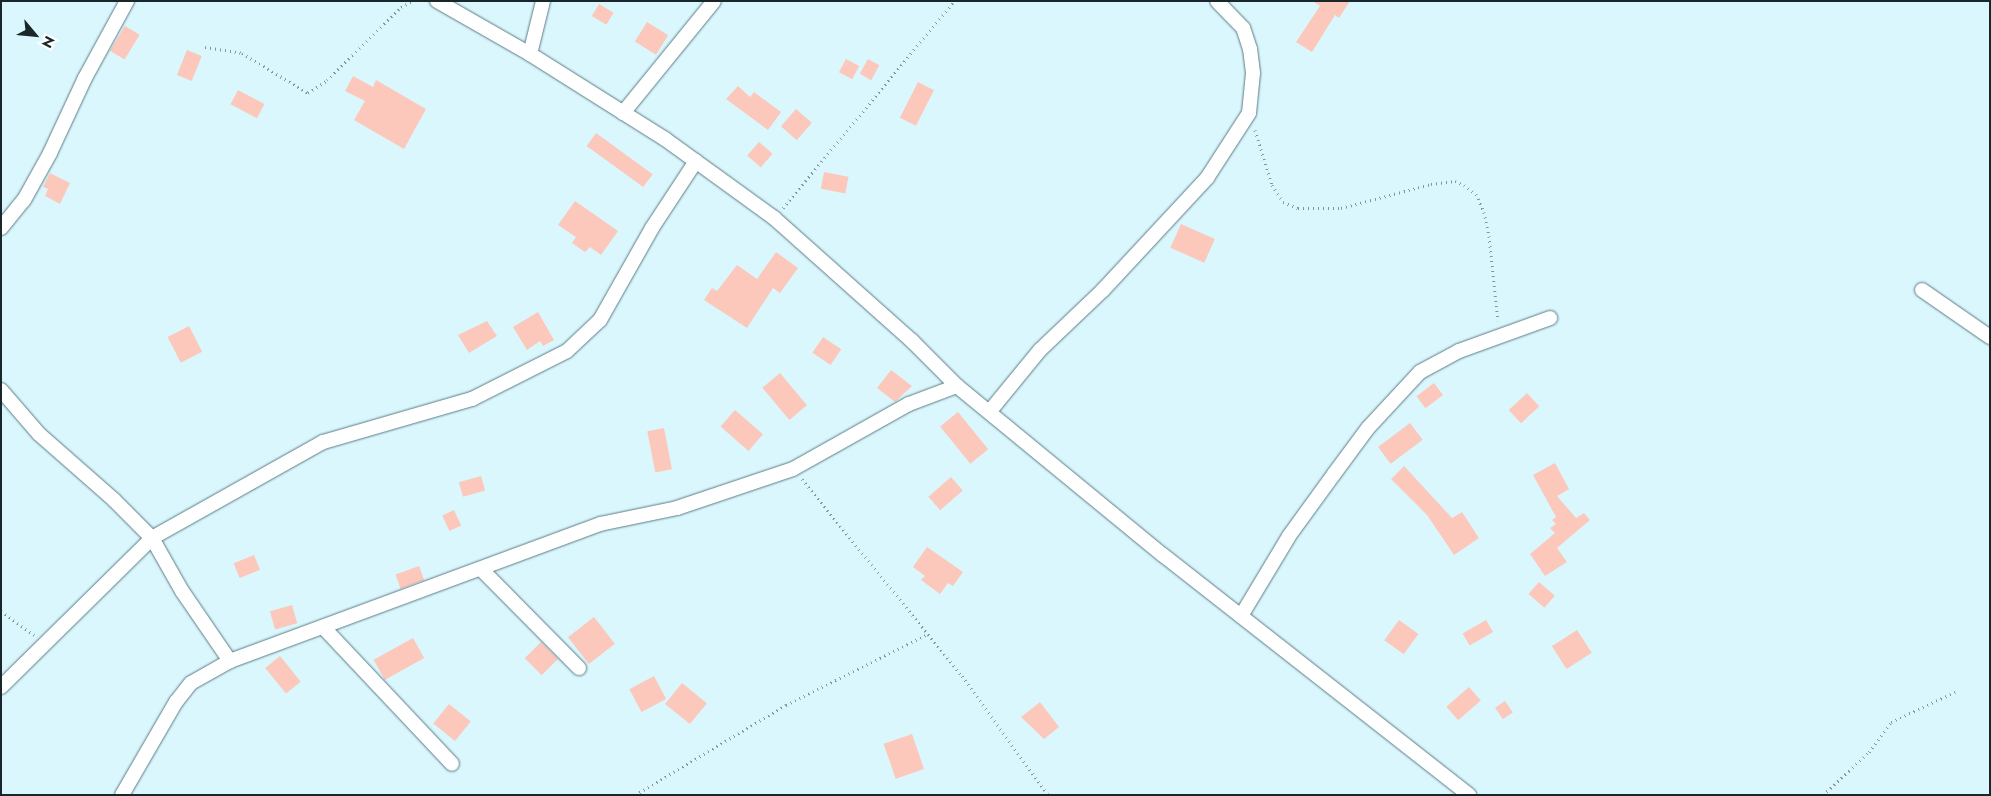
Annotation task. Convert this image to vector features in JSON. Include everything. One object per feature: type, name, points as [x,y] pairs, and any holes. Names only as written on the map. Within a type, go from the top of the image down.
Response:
[{"type":"street","points":[[437,1],[530,54],[623,113],[696,161],[774,218],[912,341],[956,386],[990,411],[1241,616],[1469,795]]},
{"type":"street","points":[[530,54],[543,1]]},
{"type":"street","points":[[623,113],[714,1]]},
{"type":"street","points":[[990,411],[1040,350],[1103,290],[1207,178],[1249,113],[1254,73],[1250,49],[1242,28],[1217,1]]},
{"type":"street","points":[[1,228],[24,200],[50,153],[123,3]]},
{"type":"street","points":[[1,687],[152,538],[323,442],[472,398],[567,351],[600,320],[652,228],[696,161]]},
{"type":"street","points":[[1922,290],[1990,337]]},
{"type":"street","points":[[1241,616],[1306,513],[1368,428],[1402,390],[1440,359],[1550,318]]},
{"type":"street","points":[[122,795],[176,702],[191,683],[230,661],[482,570],[600,524],[677,508],[793,468],[909,404],[956,386]]},
{"type":"street","points":[[1,390],[39,434],[152,538],[182,591],[230,661]]},
{"type":"street","points":[[482,570],[579,668]]},
{"type":"street","points":[[323,627],[452,764]]},
{"type":"path","points":[[205,47],[242,53],[308,93],[327,80],[401,7],[413,1]]},
{"type":"path","points":[[774,218],[954,1]]},
{"type":"path","points":[[1249,113],[1272,185],[1283,202],[1298,208],[1341,208],[1432,184],[1455,181],[1476,194],[1490,236],[1494,299],[1501,335]]},
{"type":"path","points":[[793,468],[874,566],[926,635],[962,676],[1048,795]]},
{"type":"path","points":[[1,611],[45,643]]},
{"type":"path","points":[[635,795],[786,705],[926,635]]},
{"type":"path","points":[[1823,795],[1869,752],[1892,722],[1955,692]]},
{"type":"building","points":[[1313,1],[1350,1],[1339,18],[1335,15],[1312,52],[1296,42],[1320,6]]},
{"type":"building","points":[[599,4],[614,13],[606,25],[592,16]]},
{"type":"building","points":[[647,22],[668,35],[656,55],[635,42]]},
{"type":"building","points":[[125,26],[140,35],[125,60],[110,51]]},
{"type":"building","points":[[187,50],[202,56],[192,81],[177,75]]},
{"type":"building","points":[[846,59],[859,66],[852,79],[839,72]]},
{"type":"building","points":[[868,59],[879,65],[871,80],[860,74]]},
{"type":"building","points":[[353,76],[373,87],[376,80],[426,109],[404,149],[354,120],[365,101],[345,91]]},
{"type":"building","points":[[918,82],[934,90],[916,126],[900,118]]},
{"type":"building","points":[[738,86],[750,97],[754,92],[781,112],[768,130],[726,99]]},
{"type":"building","points":[[238,90],[264,104],[257,118],[230,104]]},
{"type":"building","points":[[796,109],[812,123],[797,140],[781,126]]},
{"type":"building","points":[[596,133],[653,174],[643,187],[587,146]]},
{"type":"building","points":[[759,142],[773,154],[761,167],[747,156]]},
{"type":"building","points":[[824,172],[849,177],[845,193],[821,189]]},
{"type":"building","points":[[50,173],[70,183],[60,204],[45,196],[48,189],[43,187]]},
{"type":"building","points":[[575,201],[618,231],[601,255],[590,247],[585,252],[572,243],[576,237],[558,225]]},
{"type":"building","points":[[1181,224],[1215,239],[1204,263],[1170,248]]},
{"type":"building","points":[[776,252],[798,268],[780,293],[773,288],[747,328],[704,300],[712,288],[717,291],[737,265],[757,279]]},
{"type":"building","points":[[538,312],[554,340],[543,346],[540,341],[527,350],[513,327]]},
{"type":"building","points":[[487,321],[497,336],[469,353],[458,335]]},
{"type":"building","points":[[189,326],[202,352],[181,363],[168,337]]},
{"type":"building","points":[[823,337],[841,349],[831,365],[812,353]]},
{"type":"building","points":[[891,370],[912,386],[895,402],[877,388]]},
{"type":"building","points":[[780,373],[807,405],[789,420],[762,388]]},
{"type":"building","points":[[1434,383],[1443,395],[1425,408],[1416,396]]},
{"type":"building","points":[[1527,393],[1539,406],[1521,423],[1509,410]]},
{"type":"building","points":[[735,410],[763,434],[748,451],[721,427]]},
{"type":"building","points":[[958,412],[988,449],[970,464],[940,426]]},
{"type":"building","points":[[1410,423],[1423,440],[1391,464],[1378,447]]},
{"type":"building","points":[[664,428],[672,469],[655,472],[647,431]]},
{"type":"building","points":[[1555,463],[1569,489],[1557,496],[1576,518],[1584,513],[1590,520],[1557,548],[1567,562],[1545,576],[1530,554],[1555,533],[1550,528],[1556,524],[1552,520],[1556,517],[1533,475]]},
{"type":"building","points":[[1404,466],[1452,518],[1462,512],[1479,538],[1454,555],[1427,515],[1391,479]]},
{"type":"building","points":[[481,476],[485,490],[463,497],[459,482]]},
{"type":"building","points":[[951,477],[963,491],[940,510],[928,497]]},
{"type":"building","points":[[454,510],[461,525],[449,531],[442,515]]},
{"type":"building","points":[[927,547],[963,572],[953,586],[948,583],[940,594],[921,580],[925,576],[913,567]]},
{"type":"building","points":[[254,555],[260,570],[240,578],[234,563]]},
{"type":"building","points":[[419,566],[424,580],[401,589],[396,575]]},
{"type":"building","points":[[1539,582],[1555,596],[1544,608],[1529,594]]},
{"type":"building","points":[[292,605],[297,623],[275,630],[270,611]]},
{"type":"building","points":[[594,617],[615,644],[589,664],[568,637]]},
{"type":"building","points":[[1399,620],[1418,634],[1404,654],[1384,640]]},
{"type":"building","points":[[1486,620],[1493,632],[1470,646],[1463,634]]},
{"type":"building","points":[[1577,630],[1592,653],[1567,669],[1552,646]]},
{"type":"building","points":[[413,638],[424,658],[385,680],[374,660]]},
{"type":"building","points":[[541,642],[558,659],[542,675],[525,658]]},
{"type":"building","points":[[280,656],[301,682],[286,694],[265,668]]},
{"type":"building","points":[[654,676],[666,699],[641,712],[629,689]]},
{"type":"building","points":[[682,683],[707,703],[690,724],[665,704]]},
{"type":"building","points":[[1469,687],[1481,701],[1458,720],[1446,707]]},
{"type":"building","points":[[1505,701],[1513,713],[1503,719],[1495,708]]},
{"type":"building","points":[[1040,702],[1059,727],[1044,739],[1021,717]]},
{"type":"building","points":[[449,704],[471,722],[455,741],[433,723]]},
{"type":"building","points":[[912,734],[924,769],[896,779],[884,744]]}]
